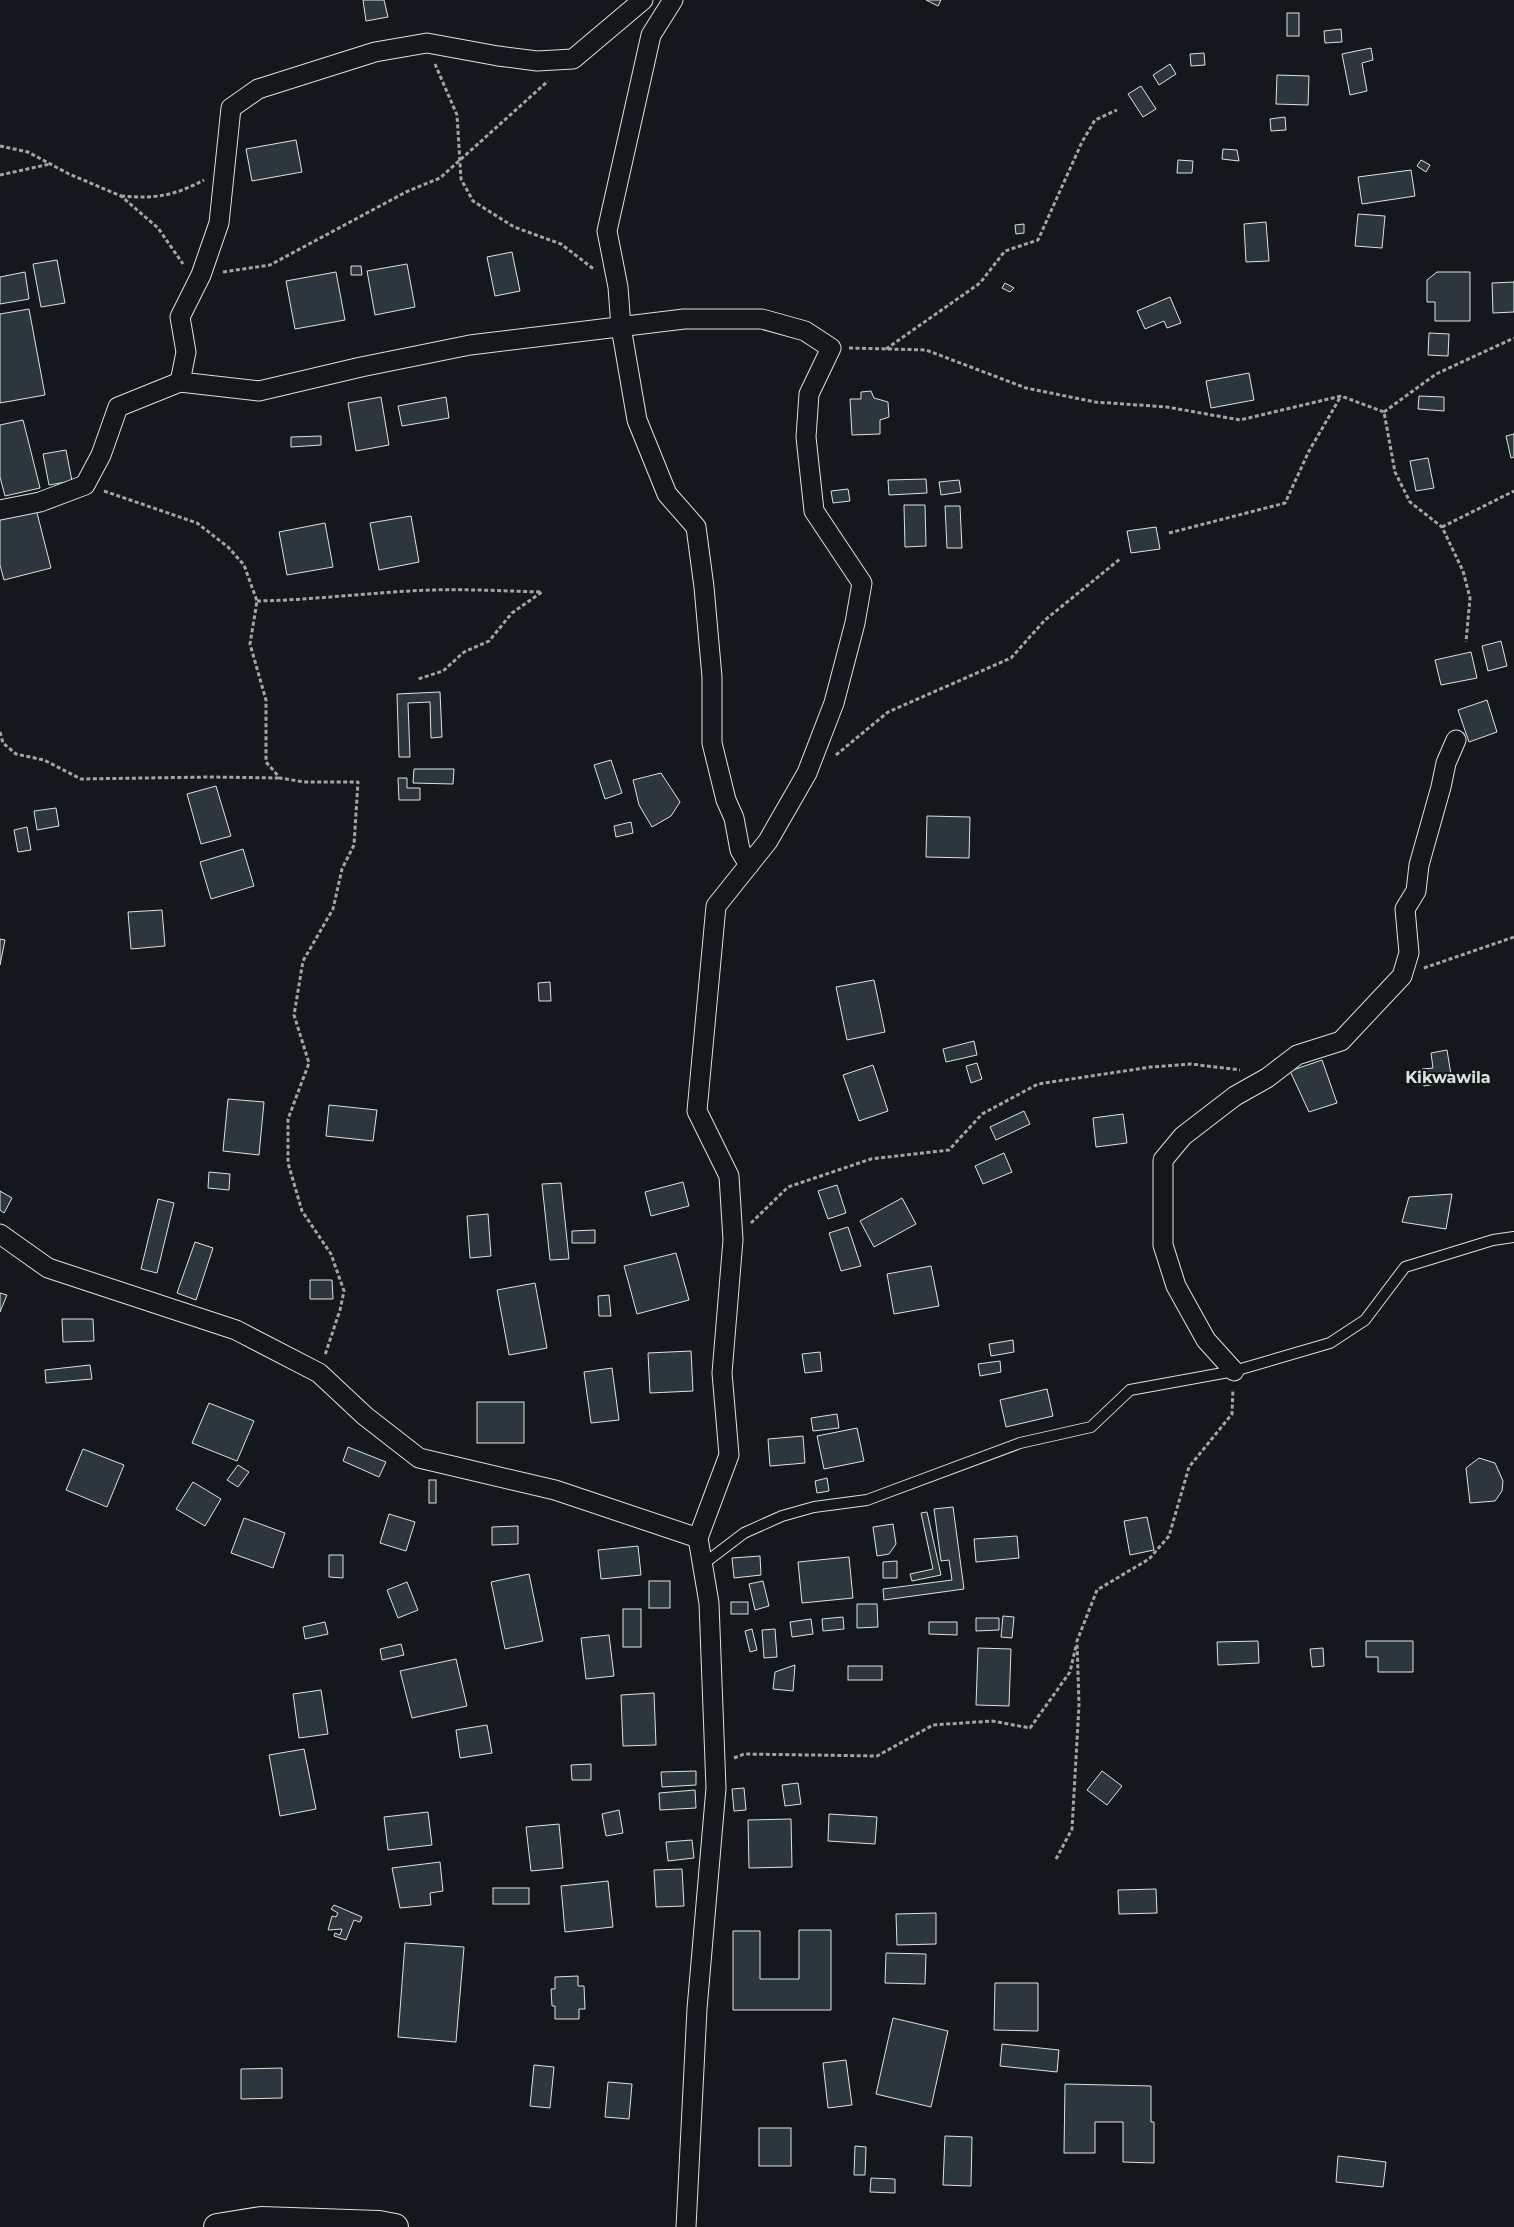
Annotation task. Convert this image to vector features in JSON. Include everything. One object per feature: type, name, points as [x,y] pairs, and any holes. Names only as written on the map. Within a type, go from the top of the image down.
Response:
[{"type":"main road","points":[[217,2227],[261,2220],[379,2224],[395,2227]]},
{"type":"street","points":[[180,382],[186,352],[180,318],[201,275],[220,223],[231,108],[258,88],[376,52],[428,43],[537,61],[573,59],[643,0]]},
{"type":"street","points":[[673,0],[651,35],[607,231],[618,287],[621,326],[637,420],[667,494],[696,527],[711,667],[712,743],[726,800],[734,818],[740,850],[749,865]]},
{"type":"street","points":[[0,510],[40,502],[85,485],[100,455],[118,406],[180,382],[259,391],[361,367],[470,345],[684,318],[762,318],[805,331],[831,348],[809,394],[806,437],[814,510],[862,583],[855,623],[834,703],[807,773],[768,841],[716,906],[697,1111],[729,1176],[733,1240],[722,1373],[729,1455],[698,1538],[709,1603],[716,1788],[697,2009],[686,2227]]},
{"type":"street","points":[[1234,1371],[1206,1340],[1176,1286],[1163,1245],[1163,1160],[1183,1136],[1235,1096],[1267,1078],[1297,1055],[1341,1041],[1402,976],[1409,953],[1405,909],[1416,891],[1420,865],[1446,763],[1456,740]]},
{"type":"street","points":[[0,1234],[48,1268],[236,1330],[319,1373],[365,1416],[419,1458],[555,1490],[698,1538]]},
{"type":"lane","points":[[702,1565],[744,1533],[782,1516],[814,1507],[868,1500],[1020,1443],[1092,1427],[1130,1390],[1234,1371],[1330,1343],[1365,1320],[1405,1267],[1493,1240],[1514,1237]]},
{"type":"path","points":[[428,43],[457,115],[461,179],[473,201],[514,227],[561,244],[618,287]]},
{"type":"path","points":[[0,146],[28,152],[121,196],[158,228],[187,269],[201,275],[270,265],[406,192],[440,178],[573,59]]},
{"type":"path","points":[[885,349],[980,283],[1005,251],[1038,240],[1082,142],[1095,120],[1117,110]]},
{"type":"path","points":[[0,174],[50,164]]},
{"type":"path","points":[[121,196],[150,199],[182,192],[226,168]]},
{"type":"path","points":[[1384,412],[1436,374],[1514,338]]},
{"type":"path","points":[[831,348],[926,350],[1026,388],[1095,402],[1167,407],[1240,420],[1341,396],[1384,412]]},
{"type":"path","points":[[1169,533],[1285,503],[1309,451],[1341,396]]},
{"type":"path","points":[[1384,412],[1395,472],[1410,502],[1442,527],[1463,571],[1470,598],[1466,642]]},
{"type":"path","points":[[85,485],[197,523],[228,547],[244,565],[257,601],[250,644],[266,700],[266,762],[280,778]]},
{"type":"path","points":[[1442,527],[1514,491]]},
{"type":"path","points":[[807,773],[828,761],[888,712],[1011,658],[1045,620],[1120,559]]},
{"type":"path","points":[[257,601],[305,600],[348,595],[430,590],[542,592],[512,613],[489,641],[464,652],[444,671],[418,679]]},
{"type":"path","points":[[0,732],[3,743],[16,754],[44,760],[81,779],[210,777],[280,778],[304,782],[358,782],[354,845],[342,869],[333,909],[303,961],[294,1015],[309,1063],[288,1119],[288,1163],[302,1211],[331,1254],[344,1291],[340,1310],[319,1373]]},
{"type":"path","points":[[1402,976],[1514,937]]},
{"type":"path","points":[[733,1240],[788,1187],[871,1159],[949,1150],[982,1114],[1038,1084],[1161,1066],[1191,1064],[1240,1070],[1249,1068]]},
{"type":"path","points":[[715,1766],[744,1754],[877,1756],[933,1725],[992,1721],[1030,1728],[1070,1672],[1077,1640],[1097,1590],[1149,1560],[1169,1536],[1189,1467],[1232,1414],[1234,1371]]},
{"type":"path","points":[[1056,1859],[1072,1829],[1079,1705],[1077,1640]]},
{"type":"building","points":[[363,0],[384,0],[388,17],[366,21]]},
{"type":"building","points":[[926,0],[941,0],[938,6]]},
{"type":"building","points":[[1287,13],[1299,13],[1299,36],[1287,36]]},
{"type":"building","points":[[1341,29],[1342,42],[1325,43],[1324,31]]},
{"type":"building","points":[[1371,48],[1373,60],[1362,63],[1367,91],[1350,95],[1342,54]]},
{"type":"building","points":[[1204,53],[1205,65],[1191,66],[1190,54]]},
{"type":"building","points":[[1170,64],[1176,74],[1159,85],[1153,75]]},
{"type":"building","points":[[1277,75],[1309,76],[1308,105],[1276,104]]},
{"type":"building","points":[[1141,86],[1156,109],[1143,117],[1128,94]]},
{"type":"building","points":[[1285,117],[1286,130],[1271,131],[1270,119]]},
{"type":"building","points":[[296,140],[302,172],[252,181],[246,149]]},
{"type":"building","points":[[1223,149],[1237,150],[1239,161],[1222,159]]},
{"type":"building","points":[[1178,160],[1193,161],[1192,173],[1177,173]]},
{"type":"building","points":[[1421,160],[1430,165],[1426,172],[1417,166]]},
{"type":"building","points":[[1411,170],[1415,196],[1362,204],[1358,177]]},
{"type":"building","points":[[1358,214],[1385,216],[1382,248],[1355,246]]},
{"type":"building","points":[[1266,222],[1269,261],[1246,262],[1244,224]]},
{"type":"building","points":[[1024,224],[1024,233],[1016,234],[1015,225]]},
{"type":"building","points":[[512,252],[520,291],[495,296],[487,257]]},
{"type":"building","points":[[57,260],[65,303],[41,307],[33,264]]},
{"type":"building","points":[[407,264],[415,307],[375,315],[367,271]]},
{"type":"building","points":[[351,266],[361,266],[362,275],[351,275]]},
{"type":"building","points":[[25,272],[29,299],[0,304],[0,277]]},
{"type":"building","points":[[336,272],[345,320],[295,329],[286,281]]},
{"type":"building","points":[[1437,272],[1470,272],[1470,321],[1435,321],[1435,302],[1427,302],[1427,280]]},
{"type":"building","points":[[1514,282],[1514,312],[1493,313],[1492,283]]},
{"type":"building","points":[[1005,283],[1014,288],[1010,292],[1002,288]]},
{"type":"building","points":[[1170,297],[1181,323],[1167,328],[1164,321],[1145,329],[1137,311]]},
{"type":"building","points":[[29,309],[45,395],[0,403],[0,314]]},
{"type":"building","points":[[1429,333],[1449,334],[1448,356],[1428,355]]},
{"type":"building","points":[[1249,373],[1254,400],[1211,408],[1206,381]]},
{"type":"building","points":[[871,391],[874,398],[888,402],[889,417],[880,420],[880,434],[852,435],[850,399],[861,399],[861,392]]},
{"type":"building","points":[[1419,396],[1444,397],[1444,411],[1418,409]]},
{"type":"building","points":[[381,397],[389,445],[356,451],[348,403]]},
{"type":"building","points":[[446,397],[449,418],[402,426],[398,406]]},
{"type":"building","points":[[23,420],[40,488],[5,496],[0,477],[0,425]]},
{"type":"building","points":[[1514,434],[1514,457],[1511,458],[1506,436]]},
{"type":"building","points":[[321,436],[321,445],[291,447],[291,437]]},
{"type":"building","points":[[66,450],[72,481],[49,485],[43,454]]},
{"type":"building","points":[[1428,458],[1434,488],[1416,491],[1410,461]]},
{"type":"building","points":[[926,479],[927,493],[889,495],[888,480]]},
{"type":"building","points":[[959,480],[961,492],[941,495],[939,482]]},
{"type":"building","points":[[848,489],[850,501],[833,503],[831,491]]},
{"type":"building","points":[[904,505],[925,505],[926,546],[905,547]]},
{"type":"building","points":[[945,506],[960,506],[962,548],[947,548]]},
{"type":"building","points":[[36,509],[51,568],[4,580],[0,565],[0,518]]},
{"type":"building","points":[[411,516],[419,562],[379,570],[370,523]]},
{"type":"building","points":[[325,523],[333,567],[287,575],[279,532]]},
{"type":"building","points":[[1156,527],[1160,549],[1131,553],[1127,531]]},
{"type":"building","points":[[1501,641],[1507,666],[1488,671],[1482,646]]},
{"type":"building","points":[[1471,652],[1477,678],[1441,685],[1435,660]]},
{"type":"building","points":[[440,692],[442,737],[431,738],[430,702],[408,703],[410,757],[399,757],[397,694]]},
{"type":"building","points":[[1487,700],[1497,732],[1469,742],[1458,710]]},
{"type":"building","points":[[611,760],[622,793],[605,799],[594,765]]},
{"type":"building","points":[[414,769],[454,769],[453,784],[413,783]]},
{"type":"building","points":[[661,773],[680,802],[671,816],[652,827],[639,805],[633,780]]},
{"type":"building","points":[[398,778],[407,778],[407,788],[420,788],[420,800],[399,800]]},
{"type":"building","points":[[216,786],[231,836],[201,844],[187,794]]},
{"type":"building","points":[[56,808],[59,826],[37,830],[34,811]]},
{"type":"building","points":[[927,816],[970,817],[969,858],[926,857]]},
{"type":"building","points":[[631,822],[633,833],[616,837],[614,826]]},
{"type":"building","points":[[27,827],[31,850],[18,852],[14,830]]},
{"type":"building","points":[[243,849],[254,886],[211,899],[200,862]]},
{"type":"building","points":[[162,910],[165,946],[131,949],[128,912]]},
{"type":"building","points":[[0,939],[5,940],[0,965]]},
{"type":"building","points":[[874,980],[885,1032],[847,1040],[836,987]]},
{"type":"building","points":[[550,982],[551,1001],[539,1001],[538,983]]},
{"type":"building","points":[[974,1041],[977,1055],[946,1062],[943,1049]]},
{"type":"building","points":[[1447,1050],[1452,1081],[1424,1086],[1422,1069],[1433,1068],[1431,1053]]},
{"type":"building","points":[[1322,1060],[1337,1103],[1309,1112],[1290,1071]]},
{"type":"building","points":[[977,1063],[982,1079],[971,1083],[966,1066]]},
{"type":"building","points":[[873,1065],[888,1111],[859,1121],[843,1075]]},
{"type":"building","points":[[228,1099],[264,1102],[259,1155],[223,1151]]},
{"type":"building","points":[[329,1105],[377,1110],[373,1141],[326,1136]]},
{"type":"building","points":[[1024,1111],[1030,1124],[996,1140],[990,1127]]},
{"type":"building","points":[[1123,1114],[1127,1143],[1096,1147],[1093,1118]]},
{"type":"building","points":[[1004,1153],[1012,1172],[983,1184],[975,1166]]},
{"type":"building","points":[[209,1172],[230,1174],[229,1190],[208,1188]]},
{"type":"building","points":[[683,1182],[689,1206],[651,1216],[645,1192]]},
{"type":"building","points":[[561,1183],[569,1259],[550,1260],[542,1184]]},
{"type":"building","points":[[837,1185],[846,1213],[828,1219],[818,1191]]},
{"type":"building","points":[[0,1191],[12,1198],[4,1213],[0,1210]]},
{"type":"building","points":[[1452,1194],[1446,1229],[1402,1222],[1409,1197]]},
{"type":"building","points":[[902,1198],[916,1224],[874,1247],[860,1221]]},
{"type":"building","points":[[158,1199],[174,1203],[157,1273],[141,1269]]},
{"type":"building","points":[[488,1214],[491,1256],[470,1258],[467,1216]]},
{"type":"building","points":[[848,1227],[861,1266],[841,1271],[829,1233]]},
{"type":"building","points":[[595,1230],[595,1243],[572,1243],[572,1231]]},
{"type":"building","points":[[195,1242],[213,1248],[196,1300],[177,1293]]},
{"type":"building","points":[[676,1253],[689,1300],[637,1314],[624,1266]]},
{"type":"building","points":[[931,1266],[939,1306],[894,1314],[887,1274]]},
{"type":"building","points":[[310,1280],[332,1280],[333,1299],[310,1299]]},
{"type":"building","points":[[535,1283],[547,1348],[509,1355],[497,1290]]},
{"type":"building","points":[[0,1293],[7,1295],[0,1312]]},
{"type":"building","points":[[609,1295],[611,1316],[599,1316],[598,1296]]},
{"type":"building","points":[[62,1319],[93,1319],[94,1341],[63,1342]]},
{"type":"building","points":[[1013,1340],[1014,1352],[991,1356],[989,1344]]},
{"type":"building","points":[[691,1351],[693,1391],[650,1393],[648,1353]]},
{"type":"building","points":[[820,1352],[822,1371],[805,1373],[802,1354]]},
{"type":"building","points":[[1000,1361],[1001,1372],[980,1376],[978,1364]]},
{"type":"building","points":[[90,1365],[92,1379],[46,1383],[45,1370]]},
{"type":"building","points":[[612,1368],[619,1420],[591,1423],[584,1372]]},
{"type":"building","points":[[1047,1389],[1053,1416],[1006,1427],[1000,1400]]},
{"type":"building","points":[[477,1402],[524,1402],[524,1443],[477,1443]]},
{"type":"building","points":[[209,1403],[254,1421],[237,1461],[192,1443]]},
{"type":"building","points":[[837,1414],[839,1428],[813,1431],[811,1418]]},
{"type":"building","points":[[857,1428],[864,1461],[824,1469],[817,1436]]},
{"type":"building","points":[[803,1436],[805,1463],[770,1466],[768,1439]]},
{"type":"building","points":[[348,1447],[386,1462],[379,1477],[343,1461]]},
{"type":"building","points":[[83,1449],[124,1465],[107,1507],[66,1490]]},
{"type":"building","points":[[1479,1458],[1495,1463],[1503,1481],[1502,1491],[1495,1501],[1470,1503],[1466,1468]]},
{"type":"building","points":[[238,1465],[249,1472],[238,1487],[227,1480]]},
{"type":"building","points":[[827,1478],[829,1491],[817,1493],[815,1481]]},
{"type":"building","points":[[429,1480],[436,1480],[436,1503],[429,1503]]},
{"type":"building","points":[[193,1482],[221,1499],[205,1526],[176,1509]]},
{"type":"building","points":[[953,1507],[964,1589],[884,1600],[883,1589],[952,1580],[949,1560],[941,1561],[934,1509]]},
{"type":"building","points":[[927,1512],[941,1575],[912,1581],[910,1574],[933,1569],[921,1513]]},
{"type":"building","points":[[389,1514],[415,1522],[406,1551],[380,1543]]},
{"type":"building","points":[[1147,1517],[1154,1550],[1130,1555],[1124,1521]]},
{"type":"building","points":[[244,1518],[285,1533],[273,1568],[231,1553]]},
{"type":"building","points":[[893,1524],[896,1544],[889,1554],[877,1556],[873,1527]]},
{"type":"building","points":[[518,1526],[518,1544],[492,1545],[492,1527]]},
{"type":"building","points":[[1017,1536],[1019,1558],[976,1562],[974,1539]]},
{"type":"building","points":[[638,1546],[641,1575],[601,1579],[598,1550]]},
{"type":"building","points":[[329,1555],[343,1555],[343,1578],[329,1577]]},
{"type":"building","points":[[760,1556],[761,1575],[734,1578],[732,1558]]},
{"type":"building","points":[[849,1557],[853,1598],[802,1603],[798,1562]]},
{"type":"building","points":[[897,1561],[897,1578],[883,1578],[883,1562]]},
{"type":"building","points":[[529,1574],[543,1641],[505,1649],[491,1582]]},
{"type":"building","points":[[649,1581],[670,1581],[670,1608],[649,1608]]},
{"type":"building","points":[[763,1581],[769,1606],[755,1610],[749,1584]]},
{"type":"building","points":[[407,1582],[418,1610],[398,1618],[387,1590]]},
{"type":"building","points":[[731,1602],[748,1602],[748,1614],[731,1614]]},
{"type":"building","points":[[857,1604],[877,1604],[878,1627],[857,1628]]},
{"type":"building","points":[[623,1609],[641,1609],[641,1647],[623,1647]]},
{"type":"building","points":[[1003,1616],[1014,1617],[1012,1638],[1001,1637]]},
{"type":"building","points":[[843,1617],[844,1629],[823,1631],[822,1619]]},
{"type":"building","points":[[976,1618],[999,1618],[999,1630],[976,1631]]},
{"type":"building","points":[[811,1619],[813,1634],[792,1637],[790,1622]]},
{"type":"building","points":[[325,1622],[328,1634],[305,1639],[303,1627]]},
{"type":"building","points":[[929,1622],[957,1622],[957,1635],[929,1634]]},
{"type":"building","points":[[752,1629],[757,1650],[750,1652],[745,1631]]},
{"type":"building","points":[[775,1629],[777,1657],[764,1658],[762,1630]]},
{"type":"building","points":[[609,1635],[614,1676],[586,1679],[581,1638]]},
{"type":"building","points":[[1258,1641],[1259,1663],[1218,1665],[1217,1642]]},
{"type":"building","points":[[1366,1641],[1413,1641],[1413,1672],[1378,1672],[1378,1657],[1366,1657]]},
{"type":"building","points":[[401,1644],[404,1655],[382,1660],[380,1649]]},
{"type":"building","points":[[978,1648],[1011,1649],[1009,1706],[976,1705]]},
{"type":"building","points":[[1323,1648],[1324,1666],[1312,1667],[1310,1649]]},
{"type":"building","points":[[456,1659],[467,1706],[412,1718],[400,1671]]},
{"type":"building","points":[[795,1665],[793,1691],[773,1689],[775,1672]]},
{"type":"building","points":[[848,1666],[882,1666],[882,1680],[848,1680]]},
{"type":"building","points":[[321,1690],[328,1734],[299,1738],[293,1694]]},
{"type":"building","points":[[654,1693],[656,1745],[623,1746],[621,1695]]},
{"type":"building","points":[[487,1725],[492,1753],[460,1758],[456,1730]]},
{"type":"building","points":[[304,1749],[316,1809],[280,1816],[269,1755]]},
{"type":"building","points":[[591,1764],[591,1780],[572,1780],[571,1765]]},
{"type":"building","points":[[696,1771],[696,1785],[662,1787],[661,1772]]},
{"type":"building","points":[[1102,1771],[1122,1786],[1107,1805],[1087,1790]]},
{"type":"building","points":[[798,1783],[801,1804],[785,1806],[782,1785]]},
{"type":"building","points":[[744,1788],[746,1810],[734,1811],[732,1789]]},
{"type":"building","points":[[695,1790],[696,1808],[660,1810],[659,1793]]},
{"type":"building","points":[[619,1810],[623,1833],[606,1836],[602,1814]]},
{"type":"building","points":[[428,1812],[432,1845],[388,1850],[384,1817]]},
{"type":"building","points":[[829,1814],[877,1817],[875,1844],[828,1841]]},
{"type":"building","points":[[791,1819],[792,1867],[749,1868],[748,1820]]},
{"type":"building","points":[[559,1824],[563,1868],[531,1871],[526,1827]]},
{"type":"building","points":[[692,1840],[694,1858],[668,1861],[666,1842]]},
{"type":"building","points":[[440,1862],[443,1891],[430,1893],[431,1905],[400,1908],[392,1868]]},
{"type":"building","points":[[682,1869],[684,1906],[656,1907],[654,1870]]},
{"type":"building","points":[[608,1881],[613,1927],[565,1932],[561,1886]]},
{"type":"building","points":[[493,1888],[529,1888],[529,1904],[493,1904]]},
{"type":"building","points":[[1156,1889],[1157,1913],[1119,1914],[1118,1890]]},
{"type":"building","points":[[334,1905],[362,1917],[360,1922],[354,1920],[346,1940],[334,1936],[335,1933],[340,1935],[342,1929],[328,1930],[332,1916],[336,1917],[338,1913],[331,1909]]},
{"type":"building","points":[[936,1913],[936,1944],[897,1945],[896,1914]]},
{"type":"building","points":[[799,1930],[831,1930],[831,2010],[733,2010],[733,1931],[760,1931],[760,1979],[799,1979]]},
{"type":"building","points":[[405,1943],[464,1947],[456,2042],[398,2037]]},
{"type":"building","points":[[886,1953],[926,1954],[925,1984],[885,1983]]},
{"type":"building","points":[[578,1976],[578,1986],[584,1986],[585,2009],[579,2009],[579,2019],[555,2019],[555,2006],[552,2006],[551,1989],[555,1989],[555,1977]]},
{"type":"building","points":[[995,1983],[1038,1983],[1038,2031],[994,2030]]},
{"type":"building","points":[[893,2018],[948,2031],[931,2107],[876,2094]]},
{"type":"building","points":[[1002,2044],[1059,2050],[1057,2072],[1000,2066]]},
{"type":"building","points":[[846,2060],[852,2105],[828,2108],[823,2063]]},
{"type":"building","points":[[534,2065],[554,2067],[550,2108],[530,2106]]},
{"type":"building","points":[[282,2068],[282,2098],[241,2099],[241,2069]]},
{"type":"building","points":[[608,2082],[632,2084],[629,2119],[605,2117]]},
{"type":"building","points":[[1065,2084],[1151,2086],[1151,2122],[1154,2122],[1154,2163],[1123,2162],[1123,2122],[1095,2122],[1095,2153],[1064,2153]]},
{"type":"building","points":[[759,2128],[791,2128],[791,2166],[759,2166]]},
{"type":"building","points":[[945,2136],[972,2137],[971,2186],[943,2185]]},
{"type":"building","points":[[855,2146],[866,2147],[865,2175],[854,2175]]},
{"type":"building","points":[[1338,2156],[1386,2162],[1383,2187],[1336,2182]]},
{"type":"building","points":[[871,2178],[895,2179],[895,2193],[870,2192]]},
{"type":"district","name":"Kikwawila","points":[[1448,1077]]}]
